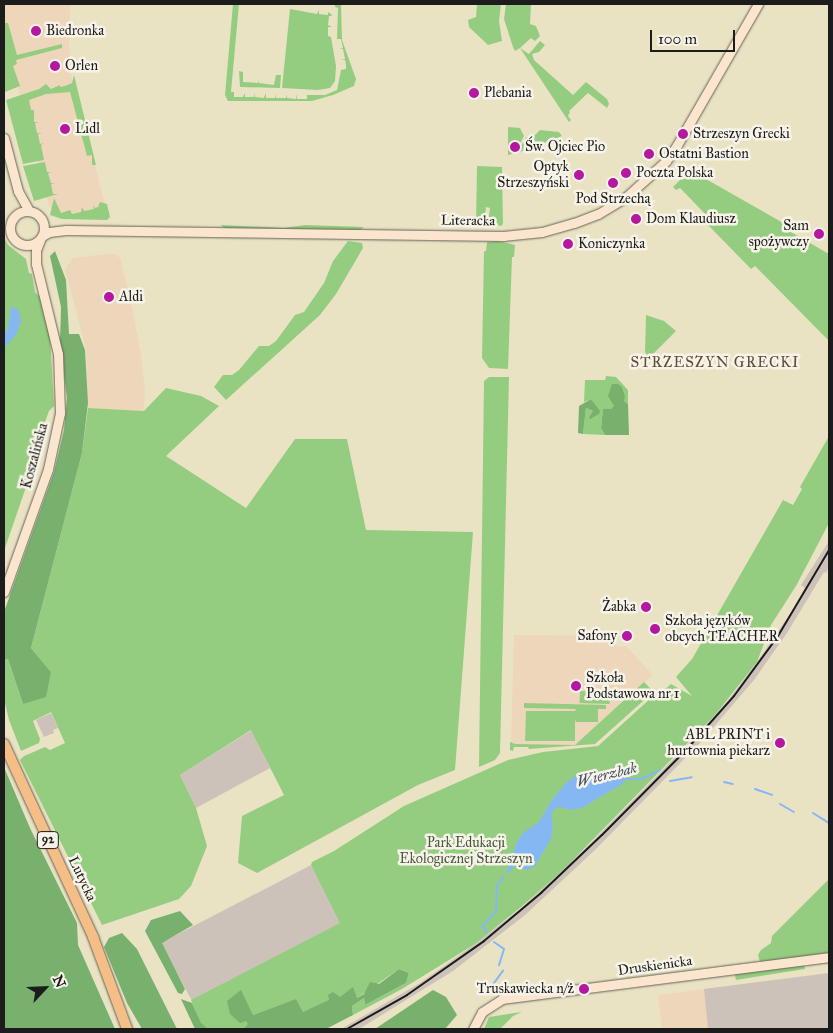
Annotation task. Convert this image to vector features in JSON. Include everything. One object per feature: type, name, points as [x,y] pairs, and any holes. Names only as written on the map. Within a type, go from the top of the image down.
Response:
[{"type":"main road","name":"Lutycka","points":[[4,744],[92,936],[127,1029]]},
{"type":"street","name":"Literacka","points":[[41,238],[49,232],[66,230],[503,236],[537,232],[574,223],[601,212],[626,197],[666,161],[758,4]]},
{"type":"street","points":[[4,138],[18,191],[28,211],[42,221],[41,238],[34,244],[23,245],[13,238],[10,232],[10,225],[16,215],[18,191]]},
{"type":"street","points":[[16,215],[28,211]]},
{"type":"street","name":"Literacka","points":[[42,221],[66,230]]},
{"type":"street","name":"Koszalińska","points":[[36,264],[36,250],[41,238]]},
{"type":"street","name":"Koszalińska","points":[[4,592],[48,469],[60,413],[61,382],[58,354],[36,264],[30,252],[23,245]]},
{"type":"street","name":"Druskienicka","points":[[473,1029],[479,1016],[486,1008],[496,1001],[509,998],[829,957]]},
{"type":"shaded area","points":[[4,4],[70,4],[69,45],[71,75],[107,211],[104,215],[59,214],[49,206],[4,35]]},
{"type":"shaded area","points":[[115,254],[120,258],[130,296],[141,355],[145,391],[144,411],[88,408],[86,349],[65,269],[73,258]]},
{"type":"shaded area","points":[[829,541],[829,567],[826,573],[824,572],[787,633],[754,680],[699,744],[595,850],[525,915],[453,971],[359,1029],[341,1029],[420,983],[475,944],[520,909],[591,843],[694,738],[729,699],[794,608],[805,588],[801,585]]},
{"type":"shaded area","name":"Szkoła Podstawowa nr 1","points":[[514,635],[615,636],[615,646],[626,646],[653,675],[575,745],[511,745]]},
{"type":"shaded area","points":[[51,713],[58,728],[53,730],[54,733],[44,737],[36,720]]},
{"type":"shaded area","points":[[252,730],[270,768],[196,808],[180,775]]},
{"type":"shaded area","points":[[311,865],[369,977],[325,1009],[286,1029],[207,1029],[161,943]]},
{"type":"shaded area","points":[[829,973],[829,1029],[708,1029],[704,989]]},
{"type":"shaded area","points":[[704,989],[708,1029],[662,1029],[658,995]]},
{"type":"green space","points":[[233,4],[239,4],[231,92],[234,92],[234,97],[243,97],[245,93],[245,97],[254,97],[255,93],[255,97],[264,98],[266,93],[266,98],[275,98],[275,94],[276,98],[286,98],[286,94],[287,98],[296,99],[297,94],[297,99],[307,99],[307,95],[325,95],[337,90],[341,70],[346,69],[346,64],[345,60],[341,60],[345,59],[343,49],[339,49],[343,48],[341,39],[337,39],[338,8],[335,7],[335,4],[341,4],[342,40],[356,79],[354,86],[312,101],[228,101],[225,95]]},
{"type":"green space","points":[[477,4],[501,4],[499,21],[502,41],[488,45],[469,27],[468,20],[476,17]]},
{"type":"green space","points":[[506,4],[531,4],[530,24],[536,26],[540,36],[535,41],[531,38],[515,51],[504,19]]},
{"type":"green space","points":[[290,9],[317,14],[319,10],[319,14],[328,15],[328,12],[331,14],[328,25],[332,27],[328,27],[328,36],[331,37],[336,66],[335,81],[330,88],[318,90],[282,88]]},
{"type":"green space","points":[[4,23],[8,23],[17,55],[62,44],[62,48],[16,60],[17,64],[13,66],[20,86],[5,92]]},
{"type":"green space","points":[[540,41],[545,45],[539,52],[532,54],[534,60],[573,95],[586,82],[607,99],[609,104],[607,108],[588,93],[569,111],[568,116],[571,120],[569,122],[520,48],[529,54]]},
{"type":"green space","points":[[239,71],[243,72],[243,82],[258,83],[258,80],[259,83],[274,85],[276,75],[281,75],[280,88],[240,87]]},
{"type":"green space","points":[[74,75],[96,165],[92,165],[92,155],[87,156],[70,92],[46,94],[29,100],[31,110],[34,110],[34,122],[39,122],[35,123],[37,133],[42,133],[38,134],[40,144],[44,143],[41,145],[44,160],[23,164],[6,100],[39,89],[46,84],[51,89],[60,85],[60,87],[65,86],[72,83]]},
{"type":"green space","points":[[508,127],[520,128],[524,136],[515,153],[508,155]]},
{"type":"green space","points":[[540,130],[559,132],[562,136],[517,153],[526,137],[533,137]]},
{"type":"green space","points":[[45,162],[47,172],[52,172],[48,173],[51,183],[55,183],[51,184],[53,194],[58,194],[34,201],[23,166]]},
{"type":"green space","points":[[477,166],[502,167],[503,224],[501,226],[488,223],[490,208],[486,207],[484,225],[476,225]]},
{"type":"green space","points":[[690,170],[785,224],[784,228],[829,254],[829,341],[755,266],[751,269],[707,224],[711,220],[680,188],[676,190],[673,187]]},
{"type":"green space","points":[[54,198],[61,213],[70,210],[72,214],[81,212],[82,207],[84,211],[94,209],[93,205],[95,208],[98,207],[100,202],[107,204],[110,217],[107,220],[62,219],[50,215]]},
{"type":"green space","points":[[221,225],[284,228],[305,225],[364,227],[359,231],[225,229]]},
{"type":"green space","points":[[4,237],[8,245],[26,259],[29,273],[32,274],[35,292],[41,298],[50,336],[54,406],[49,411],[39,438],[26,487],[4,551]]},
{"type":"green space","points":[[348,241],[362,243],[363,248],[336,294],[320,315],[226,400],[214,387],[223,375],[232,375],[239,370],[259,346],[269,346],[276,341],[295,315],[304,312],[324,283],[333,261]]},
{"type":"green space","points":[[498,241],[515,245],[514,257],[512,257],[508,369],[489,368],[482,358],[484,251],[486,251],[487,242]]},
{"type":"green space","points":[[55,251],[66,280],[69,334],[79,334],[85,350],[88,403],[82,453],[31,648],[51,672],[46,697],[23,704],[8,659],[4,660],[4,612],[54,472],[64,430],[67,398],[60,343],[61,307],[50,256]]},
{"type":"green space","points":[[646,315],[664,321],[676,331],[649,358],[645,352]]},
{"type":"green space","points":[[606,376],[616,377],[628,390],[628,404],[624,401],[611,409],[603,409],[601,428],[605,435],[583,434],[586,408],[599,414],[591,399],[584,402],[585,380],[605,380]]},
{"type":"green space","points":[[489,377],[509,377],[500,753],[495,760],[479,767],[484,381]]},
{"type":"green space","points":[[612,384],[618,384],[622,387],[625,397],[624,401],[628,404],[629,435],[605,435],[601,428],[603,409],[611,409],[614,406],[608,396]]},
{"type":"green space","points":[[166,388],[201,396],[219,406],[166,456],[246,508],[295,439],[347,439],[366,530],[473,532],[455,770],[418,785],[257,873],[238,863],[242,816],[284,795],[251,730],[180,775],[196,808],[207,846],[191,886],[179,899],[102,925],[20,760],[24,756],[45,747],[50,750],[65,743],[51,712],[33,721],[40,739],[39,743],[21,751],[9,720],[4,699],[4,660],[8,659],[23,704],[51,672],[31,648],[82,453],[88,408],[144,411]]},
{"type":"green space","points":[[591,399],[600,411],[599,414],[590,419],[593,411],[586,408],[583,434],[578,433],[579,406]]},
{"type":"green space","name":"Park Edukacji Ekologicznej Strzeszyn","points":[[829,436],[829,523],[796,586],[771,625],[757,662],[715,715],[564,869],[475,944],[402,989],[353,1015],[352,1006],[364,998],[365,1005],[406,983],[409,973],[399,969],[357,998],[340,997],[303,1012],[296,999],[253,1015],[241,991],[248,1024],[243,1029],[208,1029],[201,1024],[191,1000],[340,923],[311,865],[312,862],[334,851],[404,806],[508,760],[543,752],[598,746],[651,698],[653,700],[671,684],[692,696],[676,677],[692,659],[783,500],[793,505],[802,489],[800,487]]},
{"type":"green space","points":[[644,682],[651,689],[651,694],[595,744],[529,749],[528,747],[514,747],[513,751],[510,750],[510,742],[515,744],[575,745]]},
{"type":"green space","points":[[580,691],[610,692],[610,704],[580,703]]},
{"type":"green space","points":[[524,703],[606,705],[606,709],[598,709],[598,722],[576,722],[575,719],[575,741],[525,741],[526,711],[575,711],[576,709],[524,708]]},
{"type":"green space","points":[[4,767],[30,828],[77,923],[78,945],[115,1029],[4,1029]]},
{"type":"green space","points":[[829,879],[829,954],[760,962],[758,955],[761,950],[771,943],[772,936]]},
{"type":"green space","points":[[180,911],[193,925],[162,943],[185,989],[182,994],[178,993],[145,931],[151,920]]},
{"type":"green space","points":[[122,933],[137,949],[177,1029],[142,1029],[127,1003],[104,947],[109,938]]},
{"type":"green space","points":[[804,963],[805,969],[736,980],[735,974]]},
{"type":"green space","points":[[399,969],[409,973],[406,983],[365,1005],[364,998],[352,1006],[353,1015],[326,1029],[243,1029],[248,1024],[246,1021],[240,1023],[230,1014],[227,1001],[241,990],[253,1015],[296,999],[303,1012],[329,1000],[328,995],[333,992],[340,997],[353,987],[357,998],[364,994],[370,982],[379,984]]},
{"type":"green space","points":[[433,990],[446,997],[457,1015],[445,1029],[375,1029]]},
{"type":"green space","points":[[181,999],[192,1003],[201,1023],[208,1029],[195,1029]]},
{"type":"green space","points":[[522,1012],[513,1016],[500,1029],[484,1029],[489,1017]]},
{"type":"water","points":[[11,307],[18,309],[21,321],[16,335],[4,348],[4,333],[8,329]]},
{"type":"water","points":[[603,772],[621,775],[626,779],[622,784],[582,808],[571,810],[560,807],[555,808],[551,814],[553,825],[551,839],[535,866],[527,870],[514,866],[510,872],[506,873],[518,840],[524,832],[539,822],[552,800],[567,782],[577,775]]},
{"type":"waterway","name":"Wierzbak","points":[[625,779],[641,779],[660,770]]},
{"type":"waterway","name":"Wierzbak","points":[[670,781],[692,777]]},
{"type":"waterway","name":"Wierzbak","points":[[724,782],[733,784]]},
{"type":"waterway","name":"Wierzbak","points":[[755,789],[772,795]]},
{"type":"waterway","name":"Wierzbak","points":[[780,804],[794,812]]},
{"type":"waterway","name":"Wierzbak","points":[[813,813],[829,823]]},
{"type":"waterway","name":"Wierzbak","points":[[487,933],[483,925],[496,911],[497,886],[504,876]]},
{"type":"waterway","name":"Wierzbak","points":[[494,942],[504,949],[499,965]]},
{"type":"waterway","name":"Wierzbak","points":[[486,994],[503,971]]},
{"type":"railway","points":[[347,1029],[407,995],[484,941],[541,893],[602,835],[687,749],[734,696],[778,636],[829,550]]},
{"type":"place","name":"Biedronka","points":[[36,31]]},
{"type":"place","name":"Orlen","points":[[55,66]]},
{"type":"place","name":"Plebania","points":[[474,93]]},
{"type":"place","name":"Lidl","points":[[65,129]]},
{"type":"place","name":"Strzeszyn Grecki","points":[[683,134]]},
{"type":"place","name":"Św. Ojciec Pio","points":[[515,147]]},
{"type":"place","name":"Ostatni Bastion","points":[[649,154]]},
{"type":"place","name":"Poczta Polska","points":[[626,173]]},
{"type":"place","name":"Optyk Strzeszyński","points":[[579,175]]},
{"type":"place","name":"Pod Strzechą","points":[[613,183]]},
{"type":"place","name":"Dom Klaudiusz","points":[[636,219]]},
{"type":"place","name":"Sam spożywczy","points":[[819,234]]},
{"type":"place","name":"Koniczynka","points":[[568,244]]},
{"type":"place","name":"Aldi","points":[[109,297]]},
{"type":"place","name":"Żabka","points":[[646,607]]},
{"type":"place","name":"Szkoła języków obcych TEACHER","points":[[655,629]]},
{"type":"place","name":"Safony","points":[[627,636]]},
{"type":"place","name":"Szkoła Podstawowa nr 1","points":[[576,686]]},
{"type":"place","name":"ABL PRINT i hurtownia piekarz","points":[[780,743]]},
{"type":"place","name":"Truskawiecka n/ż","points":[[584,989]]},
{"type":"district","name":"STRZESZYN GRECKI","points":[[715,363]]}]
